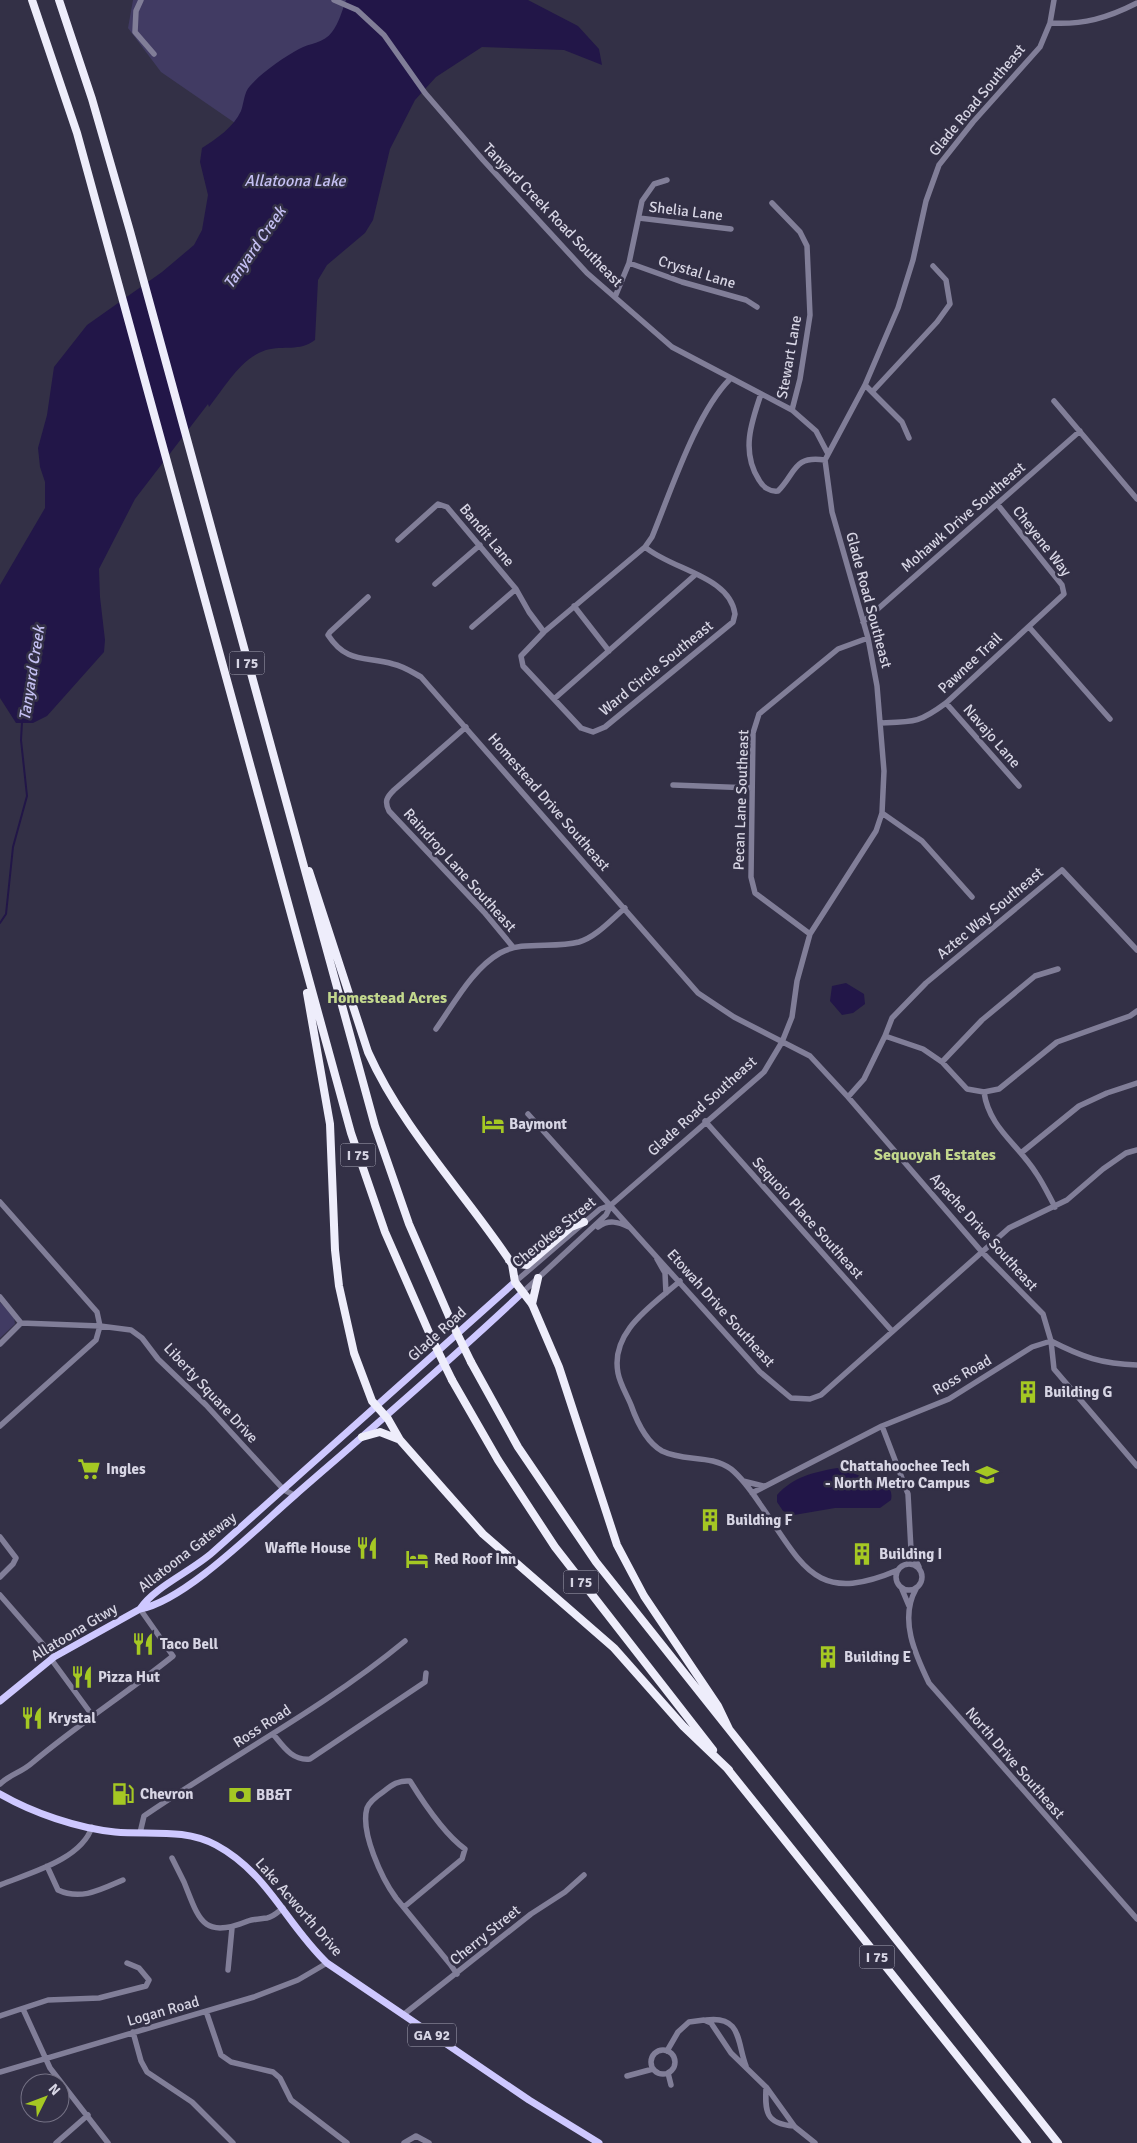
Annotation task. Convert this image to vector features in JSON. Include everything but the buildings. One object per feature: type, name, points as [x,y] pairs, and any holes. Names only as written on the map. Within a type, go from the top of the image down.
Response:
[{"type":"highway","name":"I 75","points":[[32,0],[77,133],[304,967],[365,1177],[385,1232],[431,1337],[452,1380],[498,1460],[555,1547],[728,1770],[1027,2143]]},
{"type":"highway","name":"I 75","points":[[59,0],[87,80],[130,231],[378,1134],[409,1224],[451,1321],[471,1362],[518,1447],[574,1532],[1058,2143]]},
{"type":"highway","points":[[296,840],[317,893],[360,1028],[377,1072],[398,1108],[514,1269],[516,1282],[532,1304],[566,1386],[617,1544],[644,1596],[718,1706],[730,1730]]},
{"type":"highway","points":[[304,967],[314,1038],[330,1124],[336,1268],[354,1353],[372,1401],[386,1416],[400,1440],[484,1534],[610,1644],[683,1726],[728,1770]]},
{"type":"highway","points":[[508,1259],[518,1264],[527,1265],[571,1227],[584,1222]]},
{"type":"highway","points":[[532,1304],[538,1278]]},
{"type":"highway","points":[[362,1437],[380,1432],[400,1440]]},
{"type":"main road","name":"Glade Road","points":[[377,1407],[516,1282]]},
{"type":"main road","name":"Glade Road Southeast","points":[[507,1307],[523,1292]]},
{"type":"main road","name":"Glade Road","points":[[386,1416],[507,1307]]},
{"type":"main road","name":"Allatoona Gateway","points":[[140,1609],[148,1597],[200,1564],[377,1407]]},
{"type":"main road","points":[[294,1495],[386,1416]]},
{"type":"main road","name":"Allatoona Gateway","points":[[140,1609],[154,1606],[184,1588],[218,1563],[294,1495]]},
{"type":"main road","name":"Allatoona Gtwy","points":[[0,1701],[52,1658],[140,1609]]},
{"type":"main road","name":"Lake Acworth Drive","points":[[0,1794],[43,1813],[92,1828],[188,1836],[214,1844],[249,1868],[283,1908],[309,1944],[328,1963],[567,2125],[599,2143]]},
{"type":"street","points":[[141,0],[136,11],[135,32],[154,54]]},
{"type":"street","name":"Tanyard Creek Road Southeast","points":[[334,0],[357,10],[384,35],[425,93],[587,273],[672,346],[730,379],[792,410],[816,431],[827,452]]},
{"type":"street","name":"Glade Road Southeast","points":[[523,1292],[606,1215],[611,1205],[764,1072],[782,1042],[792,1017],[798,981],[810,934],[866,851],[876,831],[882,813],[884,771],[881,723],[868,638],[832,512],[824,460],[865,385],[906,286],[926,201],[939,165],[973,122],[1040,47],[1050,22],[1054,0]]},
{"type":"street","points":[[1050,22],[1082,23],[1102,19],[1137,3]]},
{"type":"street","points":[[615,298],[629,263],[642,201],[647,191],[654,184],[667,180]]},
{"type":"street","name":"Stewart Lane","points":[[772,203],[800,232],[807,246],[810,315],[800,379],[792,410]]},
{"type":"street","name":"Shelia Lane","points":[[639,218],[731,229]]},
{"type":"street","name":"Crystal Lane","points":[[629,263],[682,282],[746,300],[757,307]]},
{"type":"street","points":[[872,392],[937,322],[950,304],[946,280],[933,266]]},
{"type":"street","name":"Ward Circle Southeast","points":[[645,547],[656,556],[719,586],[729,595],[736,614],[733,622],[620,716],[598,731],[587,731],[581,728],[523,666],[520,659],[524,650],[544,632],[645,547],[652,537],[679,469],[710,405],[730,379]]},
{"type":"street","points":[[865,385],[902,422],[909,438]]},
{"type":"street","points":[[760,394],[749,434],[748,451],[752,468],[762,484],[773,492],[778,492],[802,460],[811,458],[824,460]]},
{"type":"street","points":[[1054,401],[1137,499]]},
{"type":"street","name":"Mohawk Drive Southeast","points":[[863,622],[1080,431]]},
{"type":"street","name":"Bandit Lane","points":[[398,540],[438,504],[447,507],[516,589],[529,612],[544,632]]},
{"type":"street","name":"Cheyene Way","points":[[998,505],[1062,585],[1064,594]]},
{"type":"street","points":[[435,584],[480,545]]},
{"type":"street","points":[[554,699],[695,575]]},
{"type":"street","points":[[472,628],[516,589]]},
{"type":"street","name":"Pawnee Trail","points":[[881,723],[914,722],[925,719],[946,703],[1064,594]]},
{"type":"street","name":"Homestead Drive Southeast","points":[[368,597],[330,632],[328,635],[333,642],[345,653],[358,659],[392,664],[421,678],[698,993],[734,1017],[782,1042]]},
{"type":"street","points":[[574,606],[608,651]]},
{"type":"street","points":[[1028,627],[1110,719]]},
{"type":"street","name":"Pecan Lane Southeast","points":[[810,934],[755,893],[751,877],[753,733],[759,714],[838,649],[868,638]]},
{"type":"street","name":"Navajo Lane","points":[[946,703],[1019,786]]},
{"type":"street","name":"Raindrop Lane Southeast","points":[[466,727],[394,790],[387,798],[386,804],[389,811],[484,912],[513,947]]},
{"type":"street","points":[[672,785],[752,788]]},
{"type":"street","points":[[882,813],[922,841],[972,897]]},
{"type":"street","name":"Aztec Way Southeast","points":[[848,1097],[864,1080],[892,1018],[914,994],[1062,870],[1137,950]]},
{"type":"street","points":[[436,1029],[478,972],[499,953],[513,947],[555,946],[579,942],[592,936],[625,908]]},
{"type":"street","points":[[942,1062],[982,1020],[1035,976],[1058,969]]},
{"type":"street","points":[[885,1036],[923,1049],[942,1062],[967,1089],[984,1092],[999,1089],[1056,1042],[1130,1016],[1137,1011]]},
{"type":"street","name":"Apache Drive Southeast","points":[[782,1042],[810,1056],[848,1097],[982,1252],[1043,1314],[1051,1341],[1054,1369],[1137,1466]]},
{"type":"street","points":[[1021,1154],[1079,1106],[1107,1093],[1137,1083]]},
{"type":"street","points":[[984,1092],[986,1108],[997,1126],[1036,1172],[1055,1207]]},
{"type":"street","name":"Etowah Drive Southeast","points":[[528,1114],[760,1372],[791,1398],[810,1399],[821,1395],[1009,1228],[1055,1207],[1126,1153],[1137,1150]]},
{"type":"street","name":"Sequoio Place Southeast","points":[[706,1121],[892,1330]]},
{"type":"street","points":[[0,1202],[97,1312],[100,1326],[96,1340],[0,1426]]},
{"type":"street","name":"Cherokee Street","points":[[516,1282],[600,1208],[611,1205]]},
{"type":"street","points":[[547,1270],[604,1222],[619,1223],[635,1231]]},
{"type":"street","points":[[651,1249],[665,1273],[666,1293]]},
{"type":"street","points":[[680,1281],[637,1318],[627,1331],[617,1358],[618,1375],[647,1438],[661,1450],[679,1457],[713,1460],[731,1470],[752,1493],[812,1575],[828,1582],[849,1584],[880,1577],[898,1570],[904,1564],[911,1550]]},
{"type":"street","points":[[0,1297],[21,1322],[0,1344]]},
{"type":"street","name":"Liberty Square Drive","points":[[21,1322],[100,1326],[131,1330],[142,1338],[158,1359],[206,1405],[284,1490],[294,1495]]},
{"type":"street","points":[[1051,1341],[1077,1354],[1110,1364],[1137,1365]]},
{"type":"street","name":"Ross Road","points":[[752,1493],[882,1426],[949,1400],[1032,1347],[1051,1341]]},
{"type":"street","points":[[880,1577],[908,1590],[916,1589],[923,1578],[911,1550],[908,1494],[882,1426]]},
{"type":"street","points":[[741,1481],[765,1486]]},
{"type":"street","points":[[0,1577],[14,1564],[16,1558],[1,1542]]},
{"type":"street","points":[[904,1564],[912,1564],[919,1567]]},
{"type":"street","points":[[898,1570],[899,1585]]},
{"type":"street","name":"North Drive Southeast","points":[[899,1585],[909,1606],[911,1640],[929,1683],[1137,1920]]},
{"type":"street","name":"North Drive Southeast","points":[[909,1606],[916,1589]]},
{"type":"street","points":[[0,1595],[52,1658],[92,1715]]},
{"type":"street","points":[[0,1784],[6,1778],[31,1764],[92,1715],[174,1656],[140,1609]]},
{"type":"street","name":"Ross Road","points":[[140,1833],[144,1816],[273,1734],[381,1661],[405,1641]]},
{"type":"street","points":[[273,1734],[293,1756],[302,1760],[310,1759],[424,1682],[426,1674]]},
{"type":"street","points":[[404,1907],[462,1859],[465,1848],[438,1820],[410,1781],[404,1780],[398,1781],[372,1801],[366,1815],[378,1868],[386,1884],[404,1907],[457,1974]]},
{"type":"street","points":[[0,1885],[46,1866],[79,1848],[92,1828]]},
{"type":"street","points":[[172,1858],[195,1913],[202,1922],[216,1929],[232,1928],[252,1920],[269,1918],[283,1908]]},
{"type":"street","points":[[46,1866],[58,1890],[66,1894],[79,1896],[123,1880]]},
{"type":"street","name":"Cherry Street","points":[[403,2015],[531,1914],[565,1892],[584,1875]]},
{"type":"street","points":[[228,1970],[232,1928]]},
{"type":"street","points":[[0,2016],[48,2000],[99,1998],[146,1986],[149,1980],[145,1973],[127,1963]]},
{"type":"street","name":"Logan Road","points":[[0,2072],[270,1992],[298,1980],[328,1963]]},
{"type":"street","points":[[24,2009],[45,2059],[108,2143]]},
{"type":"street","points":[[206,2012],[220,2055],[231,2062],[273,2072],[280,2078],[291,2100],[347,2143]]},
{"type":"street","points":[[667,2050],[673,2055],[675,2063],[672,2070],[659,2073],[653,2068],[651,2062],[655,2053],[667,2050],[678,2032],[689,2022],[716,2019],[733,2027],[738,2033],[747,2069]]},
{"type":"street","points":[[704,2020],[716,2029],[731,2053],[766,2087],[794,2126],[815,2143]]},
{"type":"street","points":[[132,2032],[140,2061],[147,2072],[192,2102],[233,2143]]},
{"type":"street","points":[[627,2076],[640,2074],[653,2068]]},
{"type":"street","points":[[668,2072],[671,2085]]},
{"type":"street","points":[[766,2087],[764,2106],[770,2118],[785,2125],[794,2126]]},
{"type":"street","points":[[56,2143],[88,2115]]},
{"type":"street","points":[[404,2143],[416,2136],[429,2143]]},
{"type":"shaded area","points":[[133,0],[350,0],[342,30],[235,123],[161,72],[128,28]]},
{"type":"shaded area","points":[[0,1302],[14,1318],[15,1324],[0,1338]]},
{"type":"water","name":"Allatoona Lake","points":[[346,0],[528,0],[578,26],[599,49],[602,65],[564,50],[482,47],[436,77],[415,100],[390,149],[373,220],[365,233],[327,265],[318,280],[315,340],[303,346],[266,350],[257,354],[241,366],[209,407],[208,404],[135,499],[99,569],[105,640],[104,652],[47,716],[33,723],[16,723],[0,698],[0,585],[45,508],[45,482],[40,467],[38,448],[47,415],[54,367],[87,325],[162,272],[194,245],[202,230],[208,195],[200,162],[202,148],[219,137],[234,122],[241,111],[248,88],[260,76],[293,52],[329,36],[337,25]]},
{"type":"water","points":[[846,983],[864,994],[865,1004],[853,1013],[842,1015],[830,1001],[832,986]]},
{"type":"water","points":[[837,1468],[882,1482],[890,1489],[891,1500],[880,1508],[835,1508],[794,1515],[783,1511],[777,1502],[777,1495],[783,1489],[804,1476]]},
{"type":"waterway","name":"Tanyard Creek","points":[[0,923],[6,914],[13,847],[27,796],[21,740],[22,722]]},
{"type":"place","name":"Baymont","points":[[493,1124]]},
{"type":"place","name":"Building G","points":[[1028,1392]]},
{"type":"place","name":"Ingles","points":[[89,1469]]},
{"type":"place","name":"Chattahoochee Tech - North Metro Campus","points":[[987,1475]]},
{"type":"place","name":"Building F","points":[[710,1520]]},
{"type":"place","name":"Waffle House","points":[[367,1548]]},
{"type":"place","name":"Building I","points":[[862,1554]]},
{"type":"place","name":"Red Roof Inn","points":[[417,1559]]},
{"type":"place","name":"Taco Bell","points":[[143,1644]]},
{"type":"place","name":"Building E","points":[[828,1657]]},
{"type":"place","name":"Pizza Hut","points":[[82,1677]]},
{"type":"place","name":"Krystal","points":[[32,1718]]},
{"type":"place","name":"Chevron","points":[[123,1794]]},
{"type":"place","name":"BB&T","points":[[240,1795]]},
{"type":"district","name":"Homestead Acres","points":[[387,997]]},
{"type":"district","name":"Sequoyah Estates","points":[[935,1154]]}]
